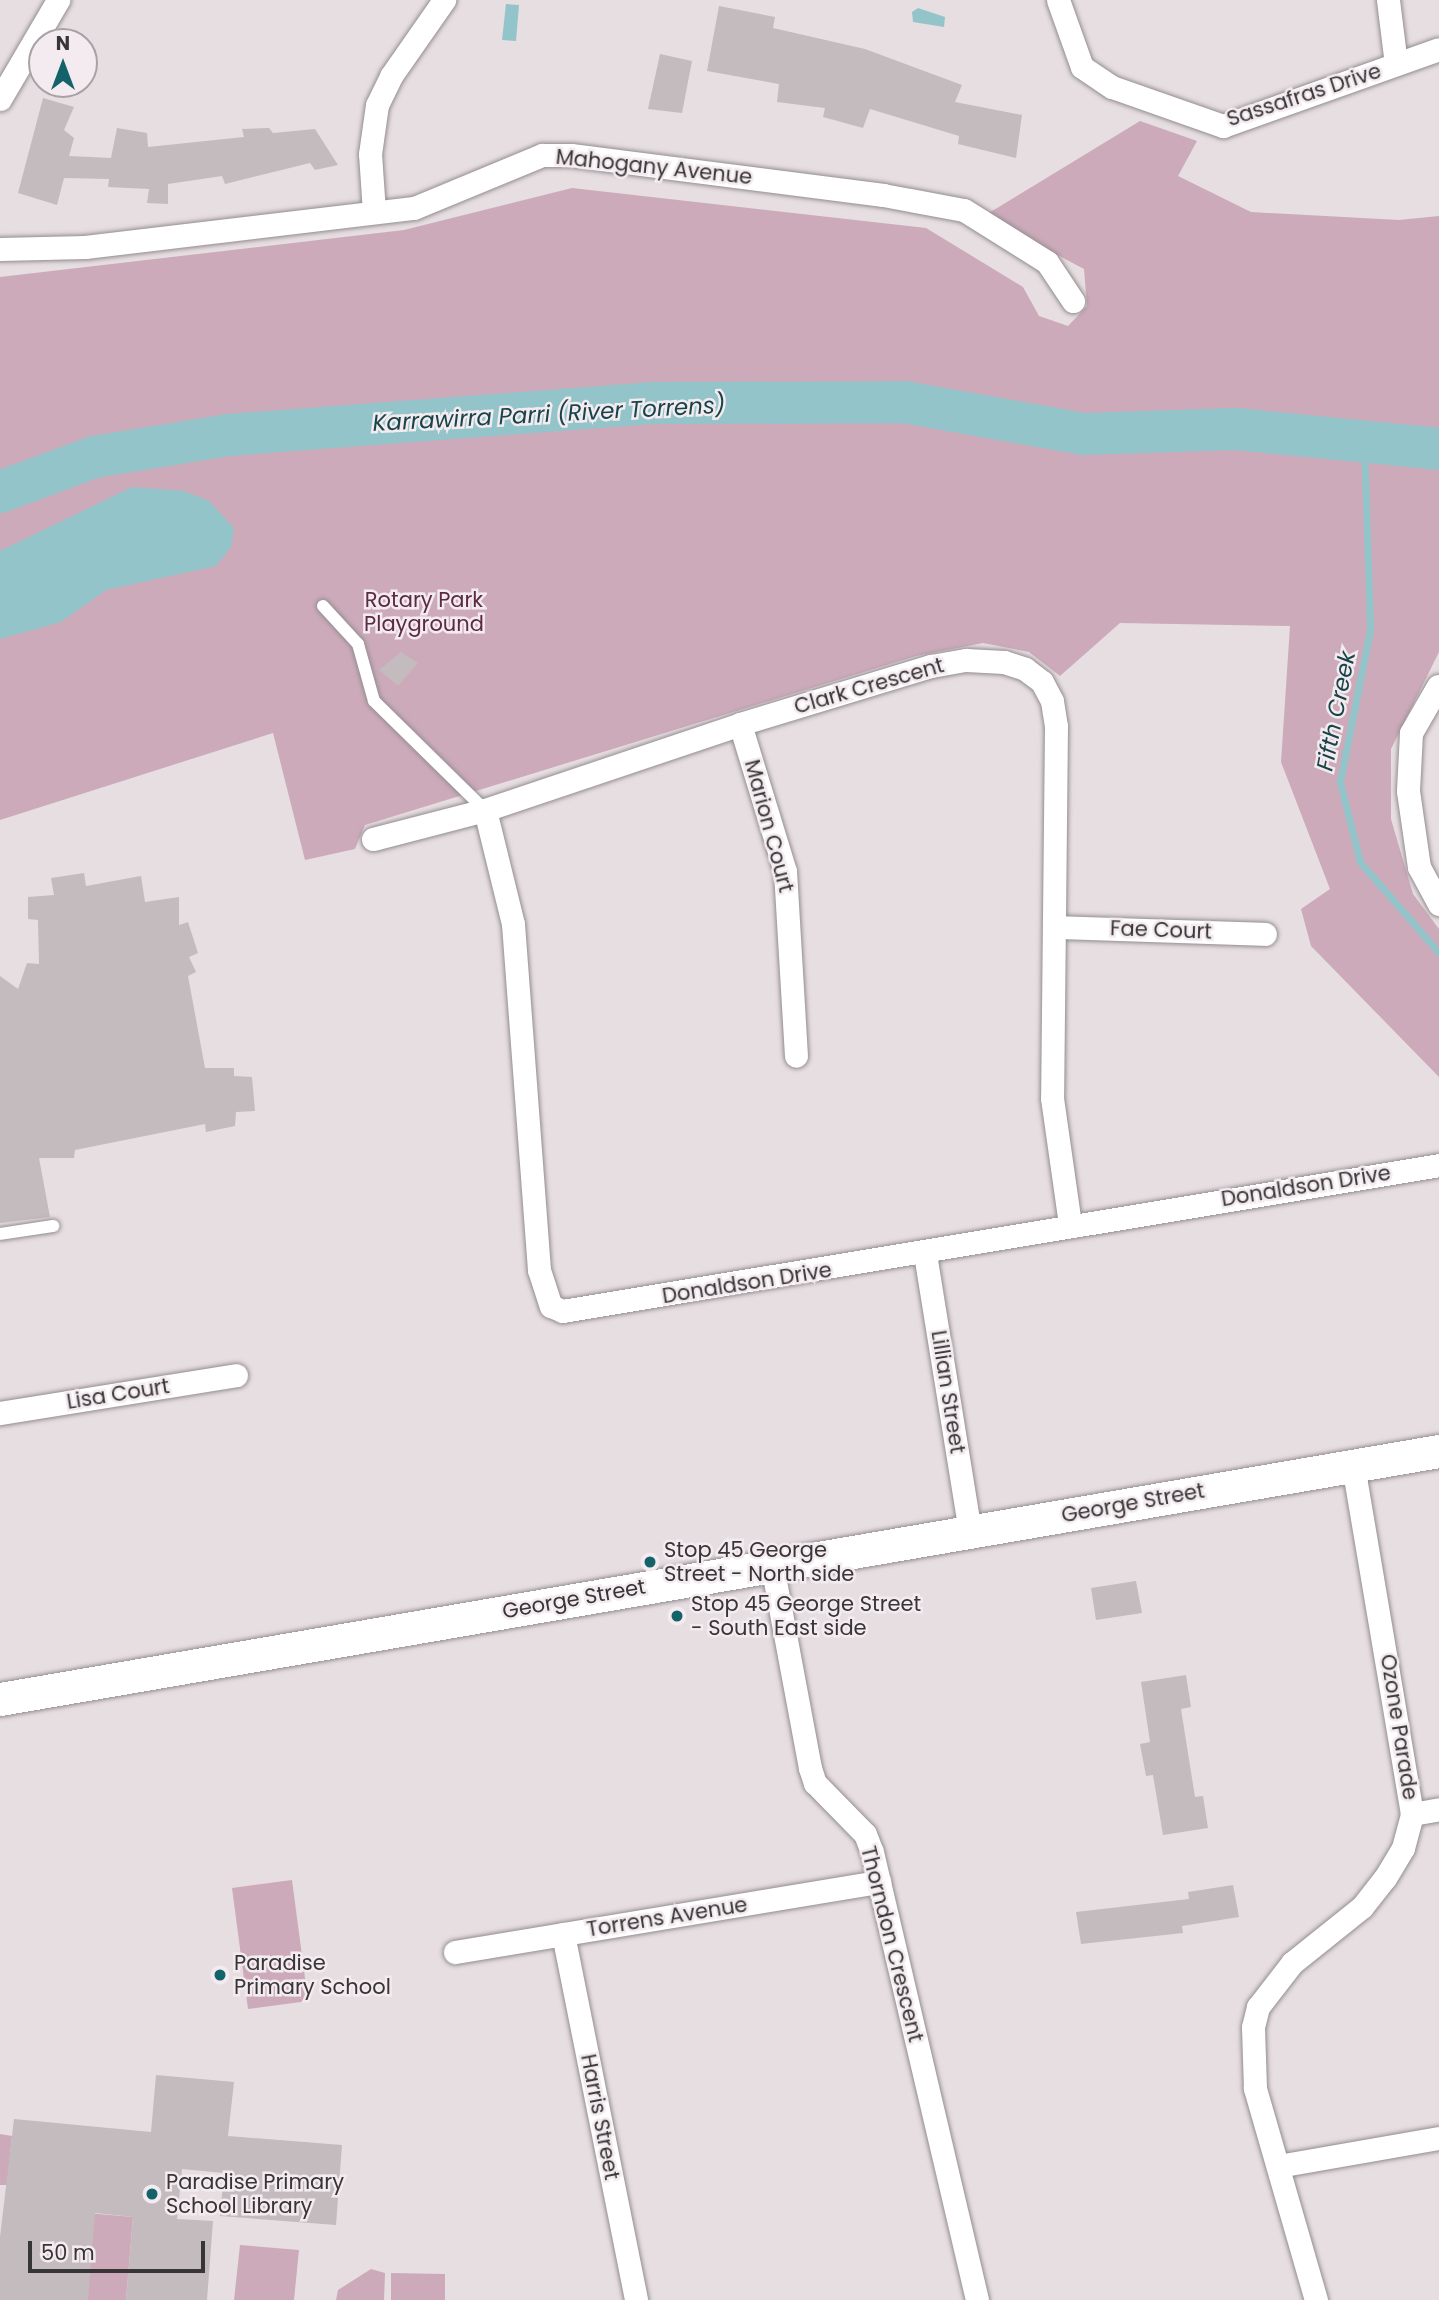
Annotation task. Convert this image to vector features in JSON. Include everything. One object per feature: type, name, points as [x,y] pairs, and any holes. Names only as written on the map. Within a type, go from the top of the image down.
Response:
[{"type":"street","points":[[0,99],[58,0]]},
{"type":"street","points":[[374,212],[370,153],[377,105],[391,76],[444,0]]},
{"type":"street","name":"Sassafras Drive","points":[[1058,0],[1082,67],[1112,87],[1223,126],[1439,49]]},
{"type":"street","points":[[1388,0],[1396,64]]},
{"type":"street","name":"Mahogany Avenue","points":[[0,249],[85,247],[414,208],[542,155],[571,155],[883,195],[964,210],[1047,262],[1073,301]]},
{"type":"street","name":"Clark Crescent","points":[[373,839],[485,810],[740,724],[931,666],[966,660],[1004,662],[1025,669],[1042,682],[1052,701],[1056,726],[1056,927],[1052,1098],[1070,1224]]},
{"type":"street","points":[[1438,686],[1411,733],[1408,791],[1419,867],[1439,904]]},
{"type":"street","name":"Marion Court","points":[[740,724],[785,871],[796,1056]]},
{"type":"street","name":"Donaldson Drive","points":[[485,810],[513,924],[539,1270],[551,1306],[563,1311],[591,1309],[925,1254],[1070,1224],[1439,1165]]},
{"type":"street","name":"Fae Court","points":[[1056,927],[1265,934]]},
{"type":"street","name":"Lillian Street","points":[[925,1254],[970,1531]]},
{"type":"street","name":"Lisa Court","points":[[0,1413],[236,1374]]},
{"type":"street","name":"George Street","points":[[0,1699],[1439,1451]]},
{"type":"street","name":"Ozone Parade","points":[[1316,2300],[1255,2088],[1252,2040],[1258,2007],[1292,1963],[1362,1907],[1385,1878],[1403,1848],[1412,1814],[1353,1466]]},
{"type":"street","name":"Thorndon Crescent","points":[[772,1565],[810,1768],[816,1783],[865,1834],[879,1882],[976,2300]]},
{"type":"street","points":[[1412,1814],[1439,1809]]},
{"type":"street","name":"Torrens Avenue","points":[[454,1952],[879,1882]]},
{"type":"street","name":"Harris Street","points":[[563,1934],[636,2300]]},
{"type":"street","points":[[1278,2166],[1439,2138]]},
{"type":"lane","points":[[323,606],[358,644],[374,701],[485,810]]},
{"type":"lane","points":[[0,1234],[53,1226]]},
{"type":"green space","name":"Rotary Park Playground","points":[[1140,121],[1197,141],[1178,176],[1251,212],[1399,220],[1439,216],[1439,652],[1391,749],[1391,819],[1413,894],[1439,929],[1439,1077],[1311,946],[1301,909],[1330,889],[1281,762],[1290,626],[1120,623],[1060,676],[1029,652],[983,643],[916,656],[365,825],[355,849],[305,860],[273,733],[0,820],[0,277],[404,230],[572,188],[926,228],[1023,287],[1039,316],[1068,326],[1087,306],[1084,269],[984,216]]},
{"type":"green space","points":[[292,1880],[308,2001],[248,2009],[232,1888]]},
{"type":"green space","points":[[0,2134],[12,2136],[7,2185],[0,2185]]},
{"type":"green space","points":[[5,2206],[133,2217],[126,2300],[88,2300]]},
{"type":"green space","points":[[240,2245],[299,2250],[294,2300],[234,2300]]},
{"type":"green space","points":[[371,2269],[385,2273],[384,2300],[336,2300],[338,2290]]},
{"type":"green space","points":[[391,2273],[445,2274],[445,2300],[391,2300]]},
{"type":"water","points":[[506,4],[519,5],[516,41],[502,40]]},
{"type":"water","points":[[918,8],[945,17],[944,27],[913,22],[912,12]]},
{"type":"water","points":[[132,487],[184,491],[209,501],[234,528],[231,547],[216,566],[106,590],[61,622],[0,639],[0,551]]},
{"type":"building","points":[[719,6],[775,17],[773,28],[865,49],[962,85],[955,102],[1022,115],[1016,158],[958,144],[959,136],[870,109],[863,128],[823,117],[825,108],[777,102],[779,84],[707,71]]},
{"type":"building","points":[[660,54],[692,61],[682,113],[648,109]]},
{"type":"building","points":[[43,98],[74,107],[64,130],[74,138],[69,156],[111,158],[117,128],[147,133],[148,147],[244,137],[242,129],[269,128],[273,133],[315,129],[338,165],[315,170],[310,163],[225,184],[222,176],[168,184],[168,204],[147,203],[149,189],[108,187],[109,179],[64,178],[57,205],[18,193]]},
{"type":"building","points":[[401,652],[418,663],[398,686],[379,670]]},
{"type":"building","points":[[84,873],[86,886],[141,876],[145,902],[179,897],[179,925],[188,922],[198,953],[189,957],[196,972],[188,976],[205,1068],[234,1068],[234,1076],[252,1077],[255,1111],[236,1112],[235,1126],[206,1132],[205,1124],[75,1150],[74,1158],[39,1158],[50,1217],[0,1223],[0,976],[18,989],[27,963],[39,964],[38,920],[28,919],[28,897],[54,895],[51,878]]},
{"type":"building","points":[[1136,1581],[1142,1613],[1096,1620],[1091,1588]]},
{"type":"building","points":[[1186,1675],[1191,1707],[1181,1709],[1195,1797],[1203,1796],[1208,1828],[1163,1835],[1153,1775],[1146,1776],[1140,1744],[1150,1742],[1141,1682]]},
{"type":"building","points":[[1233,1885],[1239,1917],[1182,1926],[1183,1933],[1081,1944],[1076,1912],[1189,1899],[1188,1892]]},
{"type":"building","points":[[156,2075],[234,2082],[228,2136],[342,2145],[336,2225],[220,2216],[224,2173],[182,2169],[177,2219],[213,2221],[207,2300],[126,2300],[133,2217],[95,2213],[88,2300],[0,2300],[0,2237],[14,2119],[151,2132]]},
{"type":"waterway","name":"Karrawirra Parri (River Torrens)","points":[[0,492],[94,457],[228,435],[655,403],[904,402],[1084,434],[1236,429],[1439,449]]},
{"type":"waterway","name":"Fifth Creek","points":[[1364,445],[1370,630],[1340,782],[1360,862],[1439,953]]},
{"type":"place","name":"Stop 45 George Street - North side","points":[[650,1562]]},
{"type":"place","name":"Stop 45 George Street - South East side","points":[[677,1616]]},
{"type":"place","name":"Paradise Primary School","points":[[220,1975]]},
{"type":"place","name":"Paradise Primary School Library","points":[[152,2194]]}]
